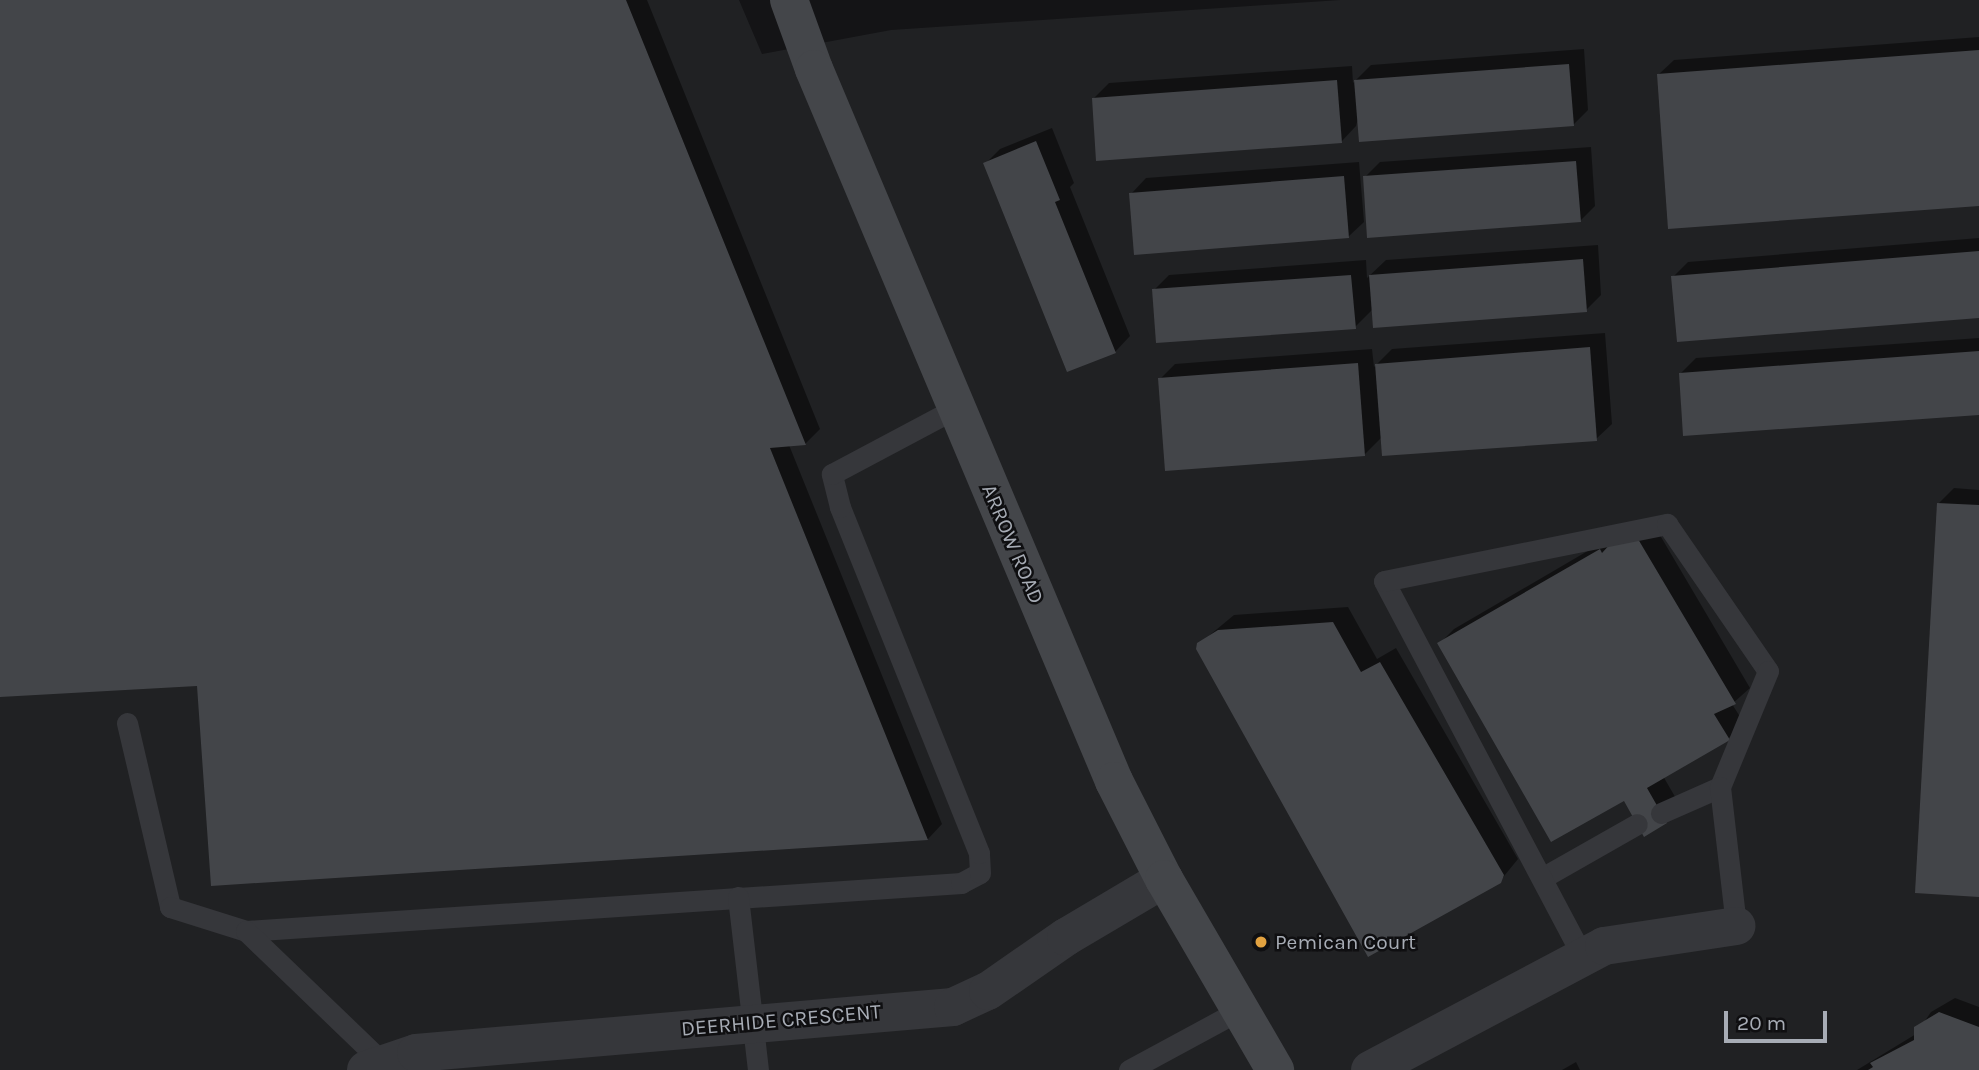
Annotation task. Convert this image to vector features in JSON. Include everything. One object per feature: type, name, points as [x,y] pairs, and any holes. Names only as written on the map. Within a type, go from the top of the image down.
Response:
[{"type":"street","name":"ARROW ROAD","points":[[789,0],[814,69],[1114,781],[1164,879],[1276,1070]]},
{"type":"street","name":"DEERHIDE CRESCENT","points":[[374,1066],[416,1053],[953,1007],[988,991],[1066,937],[1164,879]]},
{"type":"street","points":[[1370,1070],[1604,946],[1737,926]]},
{"type":"lane","points":[[127,723],[170,907],[246,930],[961,883],[979,873],[979,853],[840,507],[832,474],[956,408]]},
{"type":"lane","points":[[1583,957],[1384,580],[1667,524],[1768,671],[1720,787],[1737,926]]},
{"type":"lane","points":[[1661,813],[1720,787]]},
{"type":"lane","points":[[1542,878],[1637,824]]},
{"type":"lane","points":[[738,897],[756,1023],[758,1070]]},
{"type":"lane","points":[[246,930],[374,1066]]},
{"type":"lane","points":[[1136,1068],[1240,1010]]},
{"type":"shaded area","points":[[0,0],[739,0],[762,54],[891,30],[1340,0],[1979,0],[1979,1070],[0,1070]]},
{"type":"building","points":[[0,0],[626,0],[806,445],[770,448],[928,840],[211,886],[197,686],[0,697]]},
{"type":"building","points":[[1979,50],[1979,206],[1668,229],[1657,74]]},
{"type":"building","points":[[1569,64],[1574,126],[1359,142],[1354,80]]},
{"type":"building","points":[[1337,80],[1342,143],[1096,161],[1092,98]]},
{"type":"building","points":[[1036,141],[1060,200],[1055,202],[1116,353],[1067,372],[983,163]]},
{"type":"building","points":[[1576,161],[1581,222],[1367,238],[1363,176]]},
{"type":"building","points":[[1344,176],[1349,238],[1134,255],[1129,193]]},
{"type":"building","points":[[1979,251],[1979,318],[1677,342],[1671,276]]},
{"type":"building","points":[[1583,259],[1587,312],[1373,328],[1369,275]]},
{"type":"building","points":[[1351,275],[1356,329],[1156,343],[1152,289]]},
{"type":"building","points":[[1590,347],[1597,441],[1382,456],[1375,364]]},
{"type":"building","points":[[1979,351],[1979,415],[1683,436],[1679,373]]},
{"type":"building","points":[[1358,363],[1365,456],[1165,471],[1158,378]]},
{"type":"building","points":[[1937,503],[1979,505],[1979,897],[1915,893]]},
{"type":"building","points":[[1638,539],[1736,704],[1714,714],[1730,740],[1647,788],[1667,823],[1644,837],[1624,801],[1551,842],[1437,643],[1600,549],[1602,553],[1612,542]]},
{"type":"building","points":[[1333,622],[1361,672],[1380,662],[1504,875],[1501,883],[1368,957],[1196,649],[1197,643],[1218,630]]},
{"type":"building","points":[[1939,1012],[1979,1027],[1979,1070],[1868,1070],[1873,1067],[1870,1063],[1914,1040],[1914,1027]]},
{"type":"place","name":"Pemican Court","points":[[1261,942]]}]
